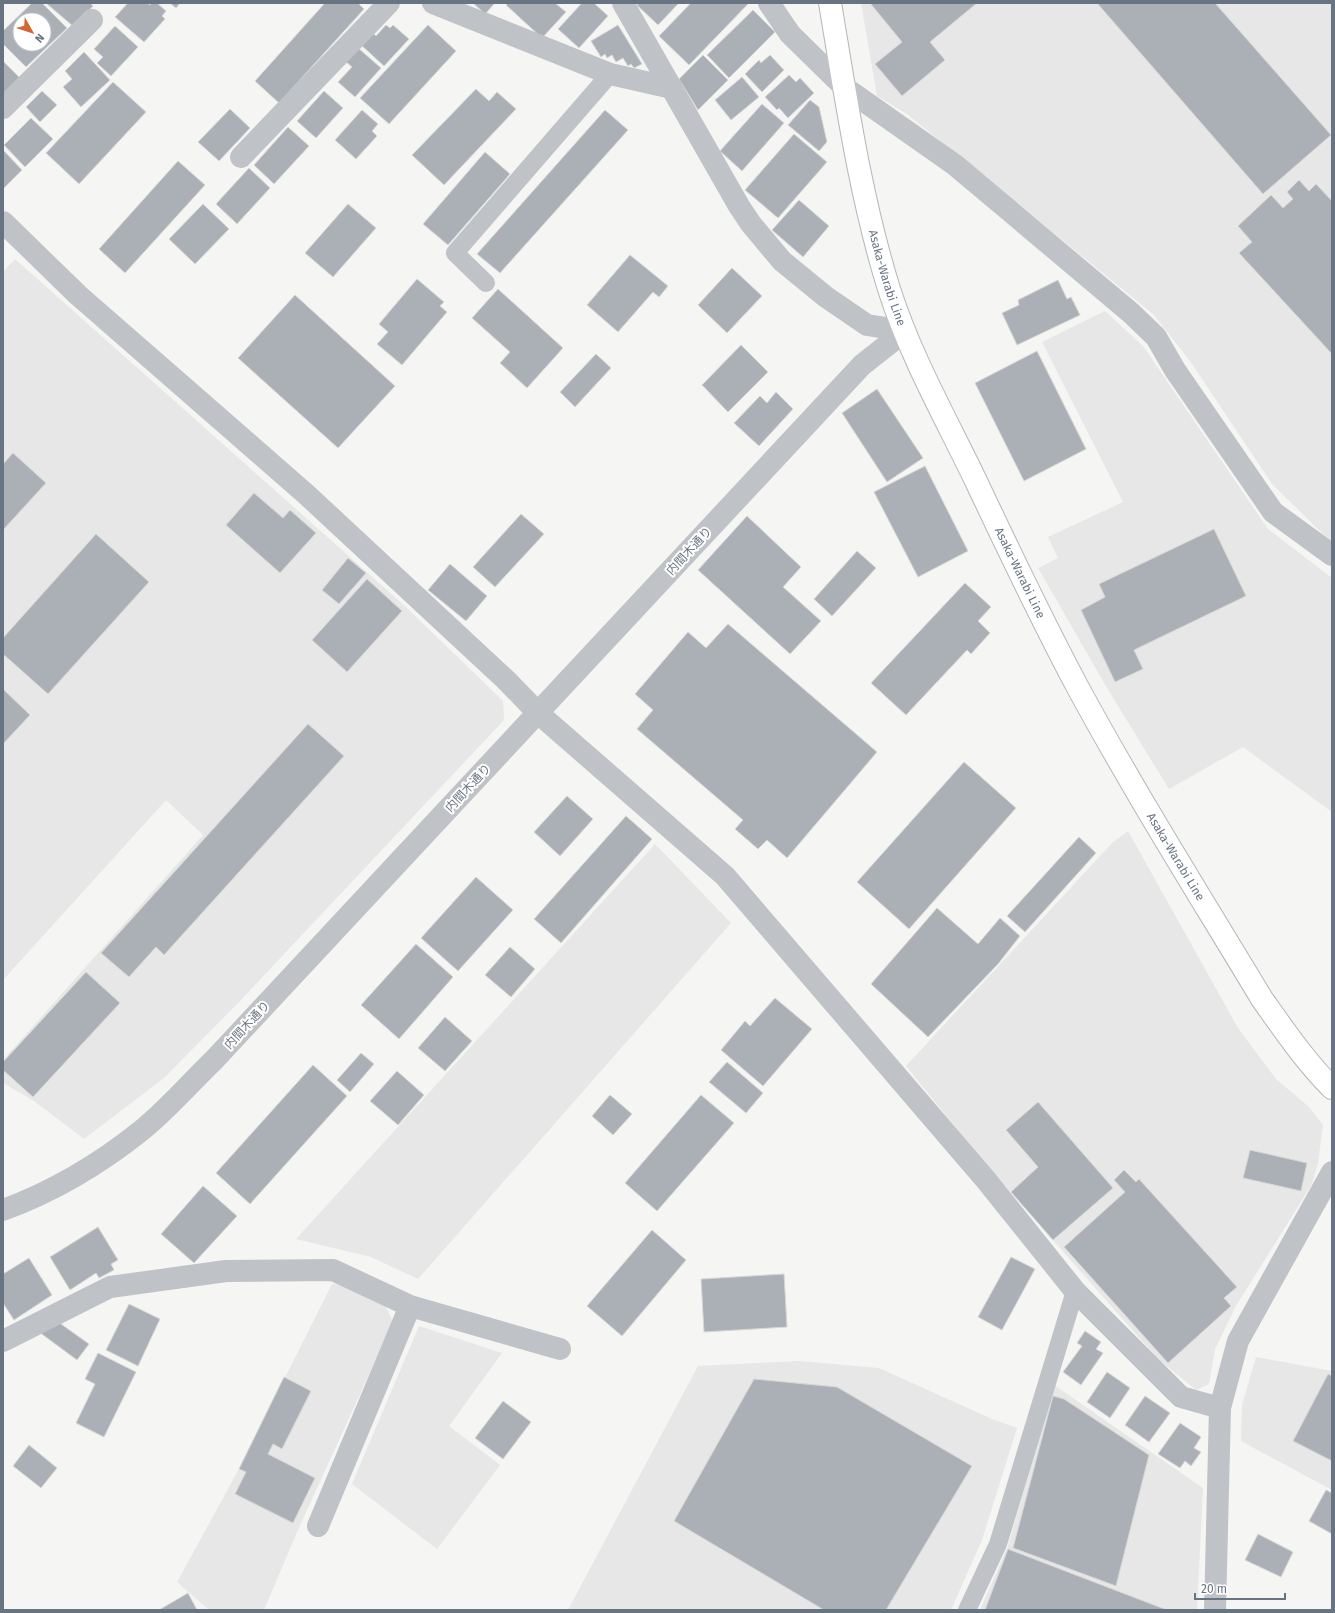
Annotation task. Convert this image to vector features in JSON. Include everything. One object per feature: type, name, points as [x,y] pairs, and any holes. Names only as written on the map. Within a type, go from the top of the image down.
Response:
[{"type":"main road","name":"Asaka-Warabi Line","points":[[830,3],[844,87],[868,205],[889,288],[928,385],[1037,610],[1079,689],[1262,1000],[1289,1038],[1318,1074],[1332,1088]]},
{"type":"street","points":[[241,157],[389,3]]},
{"type":"street","points":[[432,3],[610,74],[672,88]]},
{"type":"street","points":[[623,3],[751,224],[782,261],[826,297],[867,325],[905,331]]},
{"type":"street","points":[[769,3],[790,34],[844,87],[954,165],[1131,312],[1156,338],[1175,370],[1273,512],[1332,555]]},
{"type":"street","points":[[3,108],[92,20]]},
{"type":"street","points":[[3,222],[78,296],[307,495],[511,685],[538,713],[725,876],[986,1180],[1075,1291],[1181,1397],[1220,1408]]},
{"type":"street","name":"内間木通り","points":[[3,1210],[20,1204],[83,1171],[142,1129],[214,1060],[862,365],[905,331]]},
{"type":"street","points":[[1215,1610],[1220,1408],[1238,1341],[1332,1172]]},
{"type":"street","points":[[3,1341],[110,1287],[226,1271],[333,1270],[410,1306],[560,1349]]},
{"type":"street","points":[[318,1526],[410,1306]]},
{"type":"lane","points":[[486,283],[455,253],[610,74]]},
{"type":"lane","points":[[967,1610],[998,1544],[1075,1291]]},
{"type":"shaded area","points":[[861,3],[1332,3],[1332,541],[1272,484],[1190,361],[1153,314],[907,114],[877,96]]},
{"type":"shaded area","points":[[15,259],[407,608],[503,701],[504,720],[239,1002],[164,1078],[84,1139],[34,1101],[3,1083],[3,1060],[203,835],[166,800],[3,980],[3,272]]},
{"type":"shaded area","points":[[1105,311],[1143,346],[1268,529],[1332,578],[1332,812],[1243,747],[1169,789],[1107,688],[1038,568],[1058,558],[1048,537],[1123,502],[1042,342]]},
{"type":"shaded area","points":[[1128,831],[1238,1028],[1276,1079],[1309,1107],[1323,1125],[1318,1163],[1312,1184],[1236,1306],[1215,1349],[1209,1384],[1196,1390],[1157,1358],[977,1154],[906,1066],[1112,843]]},
{"type":"shaded area","points":[[655,844],[731,923],[418,1279],[371,1257],[296,1239]]},
{"type":"shaded area","points":[[332,1284],[344,1285],[385,1305],[393,1322],[297,1532],[264,1610],[209,1610],[177,1582],[239,1469]]},
{"type":"shaded area","points":[[419,1326],[502,1353],[449,1426],[500,1465],[437,1549],[352,1484]]},
{"type":"shaded area","points":[[1256,1357],[1332,1371],[1332,1490],[1241,1441],[1242,1405]]},
{"type":"shaded area","points":[[799,1361],[879,1368],[992,1419],[1017,1428],[982,1540],[951,1610],[568,1610],[698,1366]]},
{"type":"shaded area","points":[[1054,1385],[1203,1488],[1197,1610],[980,1610],[1008,1546]]},
{"type":"building","points":[[32,3],[42,3],[51,12],[23,12]]},
{"type":"building","points":[[46,3],[90,3],[93,6],[74,27]]},
{"type":"building","points":[[128,3],[147,3],[150,5],[152,3],[157,3],[166,11],[162,16],[165,19],[144,42],[115,17]]},
{"type":"building","points":[[170,3],[180,3],[176,8]]},
{"type":"building","points":[[325,3],[358,3],[364,9],[279,103],[255,81]]},
{"type":"building","points":[[473,3],[495,3],[485,14]]},
{"type":"building","points":[[508,3],[555,3],[566,12],[542,38],[506,5]]},
{"type":"building","points":[[582,3],[594,3],[608,16],[579,48],[558,29]]},
{"type":"building","points":[[640,3],[679,3],[658,25],[637,5]]},
{"type":"building","points":[[691,3],[749,3],[689,65],[659,36]]},
{"type":"building","points":[[870,3],[977,3],[930,42],[945,60],[902,96],[875,64],[902,42]]},
{"type":"building","points":[[1097,3],[1215,3],[1331,135],[1263,194]]},
{"type":"building","points":[[753,10],[775,32],[729,78],[707,55]]},
{"type":"building","points":[[52,13],[67,28],[52,42]]},
{"type":"building","points":[[12,22],[12,52],[42,52],[26,67],[3,44],[3,31]]},
{"type":"building","points":[[386,25],[390,28],[393,25],[409,39],[384,66],[360,44],[372,32],[376,36]]},
{"type":"building","points":[[428,25],[456,51],[389,124],[360,98]]},
{"type":"building","points":[[618,25],[642,64],[634,68],[631,64],[628,66],[623,58],[616,62],[612,55],[607,58],[605,54],[601,57],[591,41]]},
{"type":"building","points":[[115,26],[138,47],[111,76],[97,63],[103,57],[94,49]]},
{"type":"building","points":[[357,47],[381,68],[355,97],[338,82],[352,67],[345,61]]},
{"type":"building","points":[[84,52],[110,80],[81,107],[63,87],[72,79],[65,71]]},
{"type":"building","points":[[703,55],[728,80],[698,110],[679,79]]},
{"type":"building","points":[[770,55],[784,70],[762,92],[745,74],[759,60],[761,63]]},
{"type":"building","points":[[3,61],[20,78],[3,94]]},
{"type":"building","points":[[789,75],[796,82],[800,78],[814,93],[788,118],[779,108],[777,110],[765,97]]},
{"type":"building","points":[[742,77],[759,97],[731,120],[715,100]]},
{"type":"building","points":[[113,82],[146,112],[79,184],[46,153]]},
{"type":"building","points":[[476,89],[489,101],[497,92],[516,109],[444,185],[412,155]]},
{"type":"building","points":[[42,91],[57,105],[40,122],[26,107]]},
{"type":"building","points":[[324,91],[343,108],[316,138],[297,121]]},
{"type":"building","points":[[810,100],[819,107],[827,142],[819,151],[788,125]]},
{"type":"building","points":[[762,104],[784,123],[742,171],[720,151]]},
{"type":"building","points":[[230,109],[250,128],[219,161],[198,142]]},
{"type":"building","points":[[362,110],[378,124],[372,131],[377,136],[356,159],[335,140]]},
{"type":"building","points":[[605,110],[628,130],[500,273],[477,254]]},
{"type":"building","points":[[31,118],[53,139],[25,167],[4,145]]},
{"type":"building","points":[[288,127],[309,146],[274,184],[254,165]]},
{"type":"building","points":[[794,134],[827,162],[778,218],[745,190]]},
{"type":"building","points":[[4,151],[22,170],[3,189],[3,152]]},
{"type":"building","points":[[485,152],[510,174],[448,245],[423,224]]},
{"type":"building","points":[[178,161],[205,185],[125,273],[99,249]]},
{"type":"building","points":[[249,168],[270,188],[237,224],[216,204]]},
{"type":"building","points":[[1299,180],[1309,191],[1316,184],[1332,201],[1332,354],[1239,253],[1252,242],[1238,226],[1271,195],[1283,208],[1293,199],[1287,192]]},
{"type":"building","points":[[799,200],[829,226],[803,257],[772,230]]},
{"type":"building","points":[[203,204],[229,229],[195,264],[169,239]]},
{"type":"building","points":[[348,204],[376,228],[333,277],[305,253]]},
{"type":"building","points":[[630,255],[668,286],[659,297],[653,292],[618,332],[587,305]]},
{"type":"building","points":[[732,268],[762,296],[727,333],[698,305]]},
{"type":"building","points":[[417,279],[444,302],[440,306],[447,312],[402,365],[377,344],[388,332],[379,324]]},
{"type":"building","points":[[1058,280],[1067,299],[1071,297],[1080,315],[1017,345],[1002,313],[1019,305],[1018,300]]},
{"type":"building","points":[[498,289],[563,348],[527,388],[500,363],[510,352],[472,318]]},
{"type":"building","points":[[295,295],[395,386],[338,448],[238,358]]},
{"type":"building","points":[[741,345],[768,372],[728,412],[702,385]]},
{"type":"building","points":[[1037,351],[1086,449],[1024,481],[975,383]]},
{"type":"building","points":[[596,354],[611,368],[575,407],[560,392]]},
{"type":"building","points":[[877,389],[923,458],[887,482],[842,413]]},
{"type":"building","points":[[776,392],[793,409],[759,446],[734,423],[760,396],[767,403]]},
{"type":"building","points":[[13,453],[46,483],[3,530],[3,464]]},
{"type":"building","points":[[925,466],[968,551],[918,577],[874,492]]},
{"type":"building","points":[[254,493],[283,518],[290,510],[316,533],[280,573],[226,525]]},
{"type":"building","points":[[521,514],[544,534],[495,587],[473,567]]},
{"type":"building","points":[[747,516],[801,567],[783,587],[821,621],[790,654],[698,570]]},
{"type":"building","points":[[1214,529],[1246,596],[1134,650],[1143,669],[1115,682],[1081,610],[1105,597],[1099,584]]},
{"type":"building","points":[[96,534],[149,582],[48,694],[3,654],[3,638]]},
{"type":"building","points":[[857,551],[876,568],[832,616],[814,599]]},
{"type":"building","points":[[348,558],[366,573],[339,604],[322,590]]},
{"type":"building","points":[[450,564],[487,596],[466,621],[428,590]]},
{"type":"building","points":[[367,579],[402,611],[347,672],[312,640]]},
{"type":"building","points":[[965,583],[991,607],[978,621],[990,633],[971,654],[967,650],[906,715],[871,683]]},
{"type":"building","points":[[728,624],[877,752],[787,858],[767,840],[758,849],[735,829],[743,820],[637,729],[653,710],[635,694],[688,632],[706,648]]},
{"type":"building","points":[[3,689],[30,715],[3,744]]},
{"type":"building","points":[[308,724],[344,756],[164,955],[156,947],[129,977],[101,953]]},
{"type":"building","points":[[964,762],[1016,808],[909,929],[857,882]]},
{"type":"building","points":[[567,796],[593,819],[560,856],[534,832]]},
{"type":"building","points":[[626,816],[652,839],[561,943],[534,919]]},
{"type":"building","points":[[1079,837],[1096,853],[1025,932],[1007,916]]},
{"type":"building","points":[[476,877],[513,910],[458,971],[421,938]]},
{"type":"building","points":[[937,908],[978,944],[1000,918],[1020,936],[998,964],[928,1037],[871,984]]},
{"type":"building","points":[[416,944],[453,977],[399,1039],[361,1005]]},
{"type":"building","points":[[510,947],[535,969],[511,997],[485,975]]},
{"type":"building","points":[[86,972],[120,1003],[33,1097],[3,1070],[3,1062]]},
{"type":"building","points":[[775,998],[812,1029],[763,1086],[721,1050],[745,1021],[750,1026]]},
{"type":"building","points":[[445,1017],[472,1041],[445,1071],[418,1048]]},
{"type":"building","points":[[361,1053],[374,1064],[350,1092],[337,1080]]},
{"type":"building","points":[[727,1062],[763,1093],[746,1113],[709,1082]]},
{"type":"building","points":[[313,1065],[347,1096],[250,1204],[216,1173]]},
{"type":"building","points":[[397,1071],[424,1095],[398,1125],[370,1101]]},
{"type":"building","points":[[610,1095],[632,1114],[613,1135],[592,1116]]},
{"type":"building","points":[[701,1095],[734,1123],[657,1211],[625,1183]]},
{"type":"building","points":[[1038,1102],[1113,1188],[1053,1240],[1011,1192],[1038,1167],[1006,1130]]},
{"type":"building","points":[[1250,1150],[1307,1163],[1301,1191],[1243,1178]]},
{"type":"building","points":[[1124,1170],[1136,1182],[1139,1179],[1237,1287],[1224,1298],[1231,1306],[1168,1363],[1064,1247],[1125,1192],[1114,1180]]},
{"type":"building","points":[[203,1186],[237,1216],[194,1263],[161,1234]]},
{"type":"building","points":[[98,1227],[118,1260],[111,1264],[114,1270],[99,1278],[96,1273],[70,1290],[50,1257]]},
{"type":"building","points":[[652,1230],[686,1260],[622,1336],[587,1306]]},
{"type":"building","points":[[1011,1257],[1035,1269],[1002,1330],[978,1317]]},
{"type":"building","points":[[29,1258],[52,1295],[14,1320],[3,1303],[3,1274]]},
{"type":"building","points":[[784,1274],[787,1327],[704,1332],[701,1279]]},
{"type":"building","points":[[129,1304],[160,1319],[138,1366],[106,1350]]},
{"type":"building","points":[[54,1319],[89,1344],[77,1360],[35,1329]]},
{"type":"building","points":[[1085,1331],[1101,1342],[1096,1349],[1103,1353],[1081,1385],[1063,1372],[1082,1346],[1077,1343]]},
{"type":"building","points":[[98,1353],[136,1372],[104,1437],[76,1423],[95,1384],[85,1379]]},
{"type":"building","points":[[1107,1372],[1130,1388],[1110,1418],[1087,1402]]},
{"type":"building","points":[[1328,1374],[1332,1376],[1332,1461],[1293,1441]]},
{"type":"building","points":[[284,1377],[311,1391],[282,1449],[273,1444],[268,1454],[315,1478],[293,1523],[235,1494],[246,1472],[239,1469]]},
{"type":"building","points":[[754,1379],[837,1387],[972,1466],[886,1610],[824,1610],[674,1521]]},
{"type":"building","points":[[1053,1396],[1064,1399],[1149,1455],[1116,1586],[1013,1548]]},
{"type":"building","points":[[1145,1396],[1170,1413],[1149,1442],[1125,1425]]},
{"type":"building","points":[[503,1401],[531,1422],[503,1459],[475,1438]]},
{"type":"building","points":[[1180,1423],[1201,1437],[1194,1448],[1201,1452],[1191,1466],[1185,1461],[1180,1468],[1158,1454]]},
{"type":"building","points":[[29,1445],[57,1468],[41,1488],[13,1466]]},
{"type":"building","points":[[1326,1490],[1332,1493],[1332,1534],[1309,1521]]},
{"type":"building","points":[[1258,1534],[1293,1552],[1281,1577],[1245,1560]]},
{"type":"building","points":[[1008,1549],[1167,1610],[985,1610]]},
{"type":"building","points":[[188,1593],[197,1610],[159,1610]]}]
